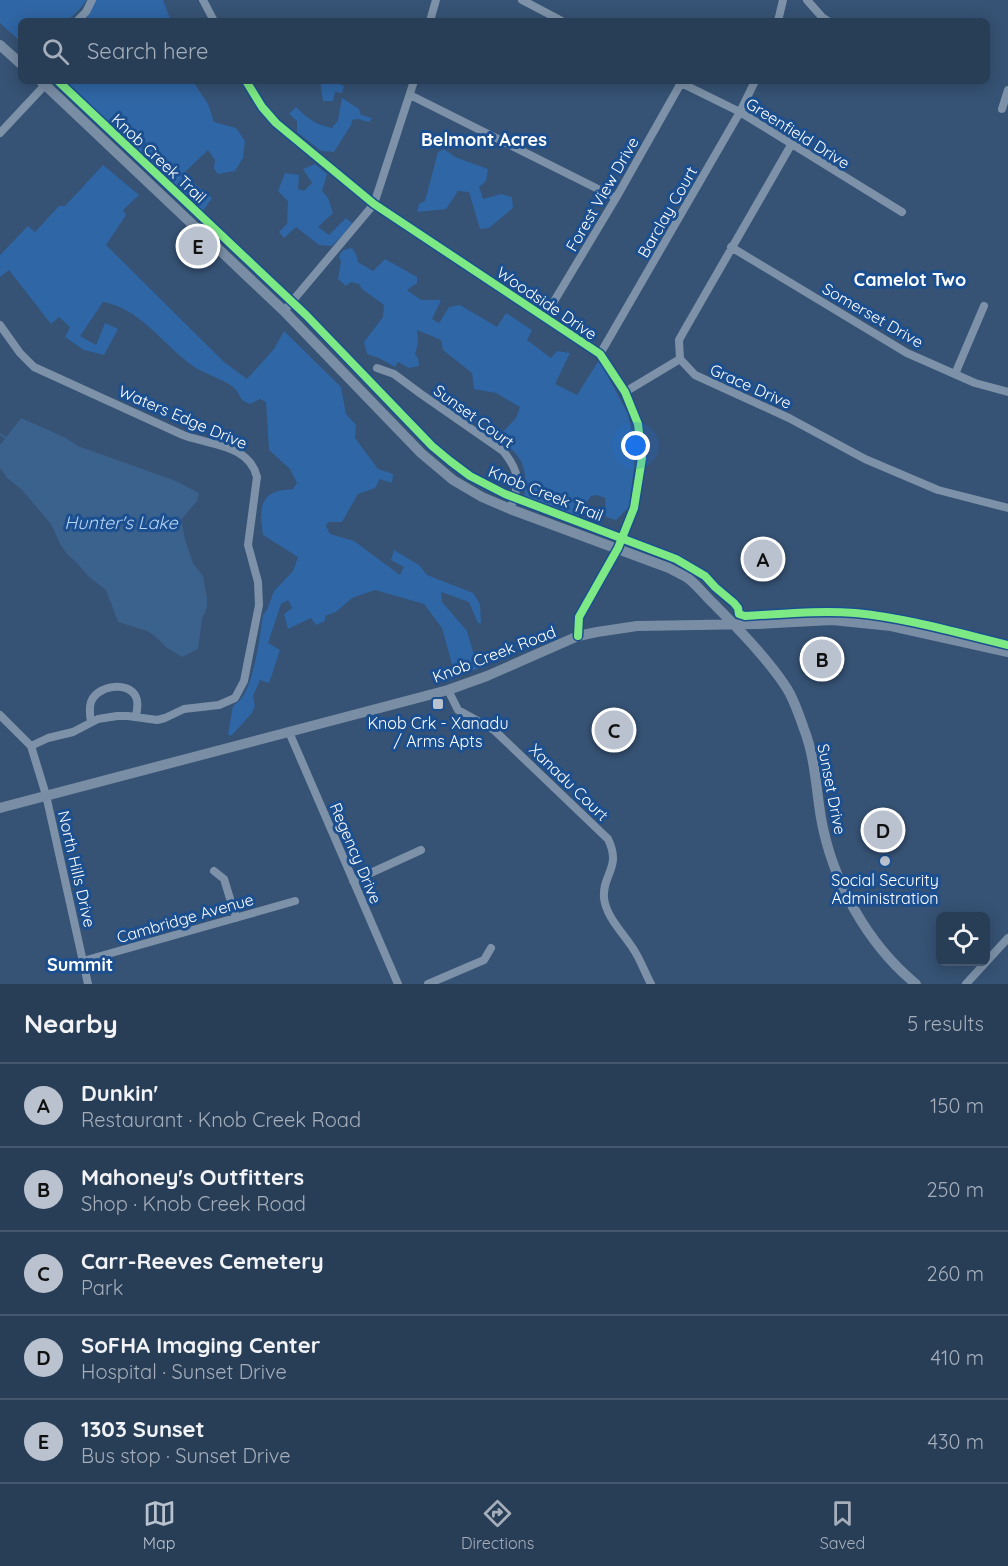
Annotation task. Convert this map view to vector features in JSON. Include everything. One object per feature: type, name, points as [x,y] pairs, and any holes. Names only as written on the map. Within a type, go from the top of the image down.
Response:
[{"type":"main road","points":[[0,45],[18,58]]},
{"type":"main road","name":"Sunset Drive","points":[[44,84],[284,311],[421,453],[453,480],[510,509],[669,568],[690,580],[734,625],[788,689],[801,719],[812,757],[822,820],[832,859],[844,888],[877,944],[902,973],[916,984]]},
{"type":"main road","name":"Knob Creek Road","points":[[0,808],[448,690],[487,676],[578,636],[597,632],[637,626],[734,625],[832,620],[891,626],[1008,652]]},
{"type":"street","points":[[80,18],[92,0]]},
{"type":"street","points":[[203,0],[212,18]]},
{"type":"street","points":[[431,18],[436,0]]},
{"type":"street","points":[[522,0],[556,18]]},
{"type":"street","points":[[779,18],[782,0]]},
{"type":"street","points":[[807,0],[824,18]]},
{"type":"street","points":[[0,133],[42,84]]},
{"type":"street","name":"Woodside Drive","points":[[248,84],[262,107],[276,123],[374,204],[600,354],[625,392],[638,424],[642,458],[634,508],[618,548],[579,617],[578,636]]},
{"type":"street","points":[[284,311],[374,204],[413,84]]},
{"type":"street","name":"Forest View Drive","points":[[544,318],[616,198],[678,84]]},
{"type":"street","name":"Greenfield Drive","points":[[683,84],[740,112],[902,212]]},
{"type":"street","name":"Barclay Court","points":[[600,354],[740,112],[754,84]]},
{"type":"street","points":[[1002,109],[1008,90]]},
{"type":"street","points":[[410,95],[616,198]]},
{"type":"street","points":[[625,392],[680,359],[679,340],[791,145]]},
{"type":"street","name":"Somerset Drive","points":[[731,247],[907,353],[975,383],[1008,392]]},
{"type":"street","points":[[955,374],[984,306]]},
{"type":"street","name":"Waters Edge Drive","points":[[0,325],[34,367],[195,440],[232,449],[246,457],[255,469],[257,477],[248,545],[258,582],[260,605],[244,681],[235,698],[219,705],[184,709],[157,720],[136,716],[117,716],[91,722],[73,732],[48,738],[31,746]]},
{"type":"street","name":"Grace Drive","points":[[680,359],[695,375],[789,418],[865,459],[938,490],[1008,508]]},
{"type":"street","name":"Sunset Court","points":[[377,368],[394,374],[503,451],[512,461],[519,482],[510,509]]},
{"type":"street","points":[[91,722],[90,703],[94,696],[99,691],[117,687],[126,688],[137,698],[136,716]]},
{"type":"street","name":"Xanadu Court","points":[[448,690],[458,710],[494,730],[608,839],[614,855],[605,886],[606,907],[635,952],[651,984]]},
{"type":"street","points":[[0,715],[31,746]]},
{"type":"street","name":"Regency Drive","points":[[289,732],[398,984]]},
{"type":"street","name":"North Hills Drive","points":[[31,746],[46,795],[88,984]]},
{"type":"street","points":[[353,881],[421,850]]},
{"type":"street","points":[[214,871],[224,879],[236,918]]},
{"type":"street","name":"Cambridge Avenue","points":[[83,961],[295,901]]},
{"type":"street","points":[[966,984],[1008,938]]},
{"type":"street","points":[[428,984],[483,960],[491,948]]},
{"type":"shaded area","points":[[0,0],[87,0],[70,18],[18,18],[18,39],[0,23]]},
{"type":"shaded area","points":[[96,0],[163,0],[170,18],[87,18]]},
{"type":"shaded area","points":[[68,84],[195,84],[208,104],[214,122],[236,128],[245,141],[243,158],[235,171],[218,174],[214,169],[215,160],[208,150],[183,174],[212,198],[201,214],[174,189],[172,181],[168,183]]},
{"type":"shaded area","points":[[320,84],[344,86],[342,93],[335,92],[333,101],[323,101]]},
{"type":"shaded area","points":[[342,98],[359,109],[361,115],[372,118],[369,122],[352,120],[334,152],[321,151],[297,132],[297,121],[289,114],[296,107],[312,120],[332,128],[338,120]]},
{"type":"shaded area","points":[[444,149],[455,157],[488,169],[486,181],[479,187],[483,199],[501,194],[512,197],[513,208],[489,228],[480,229],[469,192],[458,191],[446,209],[417,212],[419,204],[425,201],[438,152]]},
{"type":"shaded area","points":[[315,164],[327,174],[322,191],[328,198],[333,213],[318,227],[329,235],[346,218],[353,224],[332,246],[319,245],[296,227],[284,238],[279,232],[287,224],[288,201],[278,191],[285,173],[299,175],[298,189],[304,191],[312,183],[303,169]]},
{"type":"shaded area","points":[[103,165],[139,195],[123,210],[126,215],[106,245],[224,362],[247,379],[274,349],[284,331],[341,387],[346,414],[356,425],[355,438],[378,469],[393,474],[392,483],[380,479],[375,488],[358,494],[342,522],[328,522],[326,526],[330,534],[354,541],[400,575],[404,567],[391,560],[394,550],[419,565],[427,575],[473,593],[480,604],[481,623],[478,623],[469,602],[441,592],[442,602],[467,631],[478,669],[455,675],[442,628],[424,604],[375,590],[352,598],[336,612],[325,616],[325,621],[316,625],[311,618],[288,629],[284,614],[292,608],[288,600],[281,604],[268,643],[280,650],[269,683],[260,680],[253,696],[255,706],[252,713],[231,736],[228,734],[233,706],[245,693],[253,672],[263,615],[274,591],[293,571],[298,557],[263,535],[261,511],[264,501],[275,492],[293,489],[297,483],[290,469],[269,450],[266,402],[260,399],[250,404],[241,399],[230,385],[193,366],[129,312],[103,302],[80,336],[96,345],[105,323],[118,329],[104,355],[84,350],[65,337],[70,327],[59,317],[51,324],[9,270],[0,277],[0,255],[28,226],[35,232],[59,206],[65,206]]},
{"type":"shaded area","points":[[352,248],[358,262],[373,271],[385,259],[417,277],[417,283],[407,290],[421,300],[441,300],[432,319],[439,323],[449,307],[460,305],[497,327],[506,313],[532,330],[527,340],[551,358],[557,351],[570,353],[555,384],[577,395],[599,360],[628,414],[634,468],[629,507],[616,520],[606,517],[605,498],[597,495],[591,496],[584,506],[580,519],[524,498],[525,480],[522,463],[513,451],[496,439],[516,418],[520,407],[496,393],[474,389],[472,373],[443,350],[441,340],[417,330],[418,344],[415,354],[419,366],[409,368],[398,362],[395,367],[367,354],[364,342],[383,317],[384,305],[362,289],[359,284],[351,282],[346,286],[338,279],[341,262],[339,256],[343,250]]},
{"type":"water","name":"Hunter's Lake","points":[[21,418],[66,438],[78,446],[176,481],[199,493],[197,501],[181,520],[193,563],[203,576],[207,598],[198,649],[182,657],[147,631],[118,622],[106,590],[88,576],[67,554],[51,524],[22,490],[7,478],[0,468],[0,445]]},
{"type":"waterway","points":[[0,434],[6,438]]},
{"type":"cycle path","name":"Knob Creek Trail","points":[[61,84],[306,315],[432,446],[470,476],[505,494],[676,559],[705,576],[734,603],[739,614],[745,616],[814,612],[874,615],[1008,645]]},
{"type":"cycle path","points":[[248,84],[262,107],[276,123],[374,204],[600,354],[625,392],[638,424],[642,458],[634,508],[618,548],[579,617],[578,636]]},
{"type":"place","name":"1303 Sunset","points":[[198,246]]},
{"type":"place","name":"Dunkin'","points":[[763,559]]},
{"type":"place","name":"Mahoney's Outfitters","points":[[822,659]]},
{"type":"place","name":"Knob Crk - Xanadu / Arms Apts","points":[[438,704]]},
{"type":"place","name":"Carr-Reeves Cemetery","points":[[614,730]]},
{"type":"place","name":"SoFHA Imaging Center","points":[[883,830]]},
{"type":"place","name":"Social Security Administration","points":[[885,861]]},
{"type":"district","name":"Belmont Acres","points":[[484,140]]},
{"type":"district","name":"Camelot Two","points":[[910,280]]},
{"type":"district","name":"Summit","points":[[80,965]]}]
